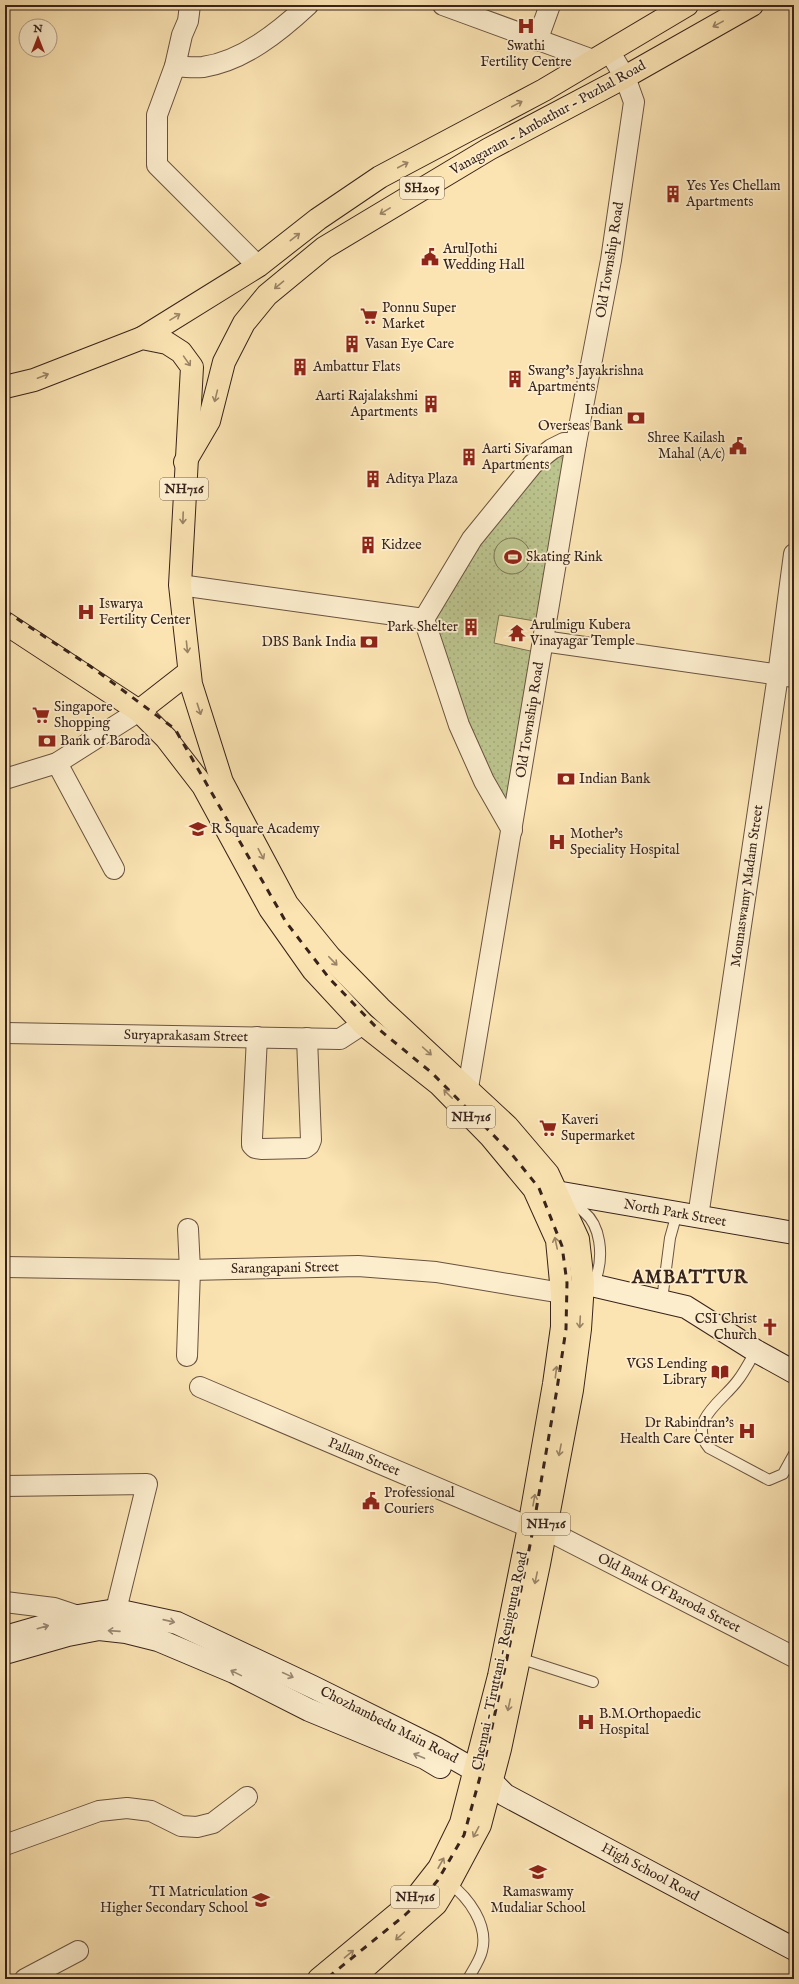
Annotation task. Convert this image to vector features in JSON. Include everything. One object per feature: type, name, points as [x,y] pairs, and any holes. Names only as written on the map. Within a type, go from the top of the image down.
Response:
[{"type":"main road","name":"Vanagaram - Ambathur - Puzhal Road","points":[[5,387],[34,380],[142,338],[258,266],[318,219],[380,177],[544,90],[687,5]]},
{"type":"main road","name":"Vanagaram - Ambathur - Puzhal Road","points":[[186,462],[209,421],[224,362],[244,323],[267,295],[324,248],[489,149],[625,77],[752,5]]},
{"type":"main road","name":"NH716","points":[[142,338],[167,343],[181,352],[192,368],[180,585],[189,672]]},
{"type":"main road","name":"Chennai - Tiruttani - Renigunta Road","points":[[5,622],[139,710],[166,738],[204,786],[270,909],[313,970],[363,1024],[439,1084],[490,1136],[534,1189],[556,1240],[562,1293],[562,1327],[537,1528],[519,1658],[487,1786],[480,1825],[436,1904],[352,1979]]},
{"type":"main road","points":[[139,710],[189,672]]},
{"type":"main road","name":"Chennai - Tiruttani - Renigunta Road","points":[[189,672],[191,684],[222,782],[287,904],[330,958],[380,1008],[468,1088],[507,1126],[548,1174],[578,1239],[582,1283],[580,1329],[572,1390],[499,1676],[487,1786],[462,1823],[435,1873],[414,1900],[319,1979]]},
{"type":"street","points":[[190,5],[188,21],[182,35],[175,66],[156,114],[156,165],[258,266]]},
{"type":"street","points":[[175,66],[202,67],[226,61],[265,40],[308,5]]},
{"type":"street","points":[[443,5],[537,41],[601,55]]},
{"type":"street","points":[[537,41],[550,5]]},
{"type":"street","name":"Old Township Road","points":[[468,1088],[576,443],[609,268],[634,102],[625,77],[601,55]]},
{"type":"street","points":[[512,830],[484,781],[458,725],[424,619],[472,539],[533,464],[552,448],[564,443],[576,443]]},
{"type":"street","name":"Mounaswamy Madam Street","points":[[687,1215],[786,676],[794,554]]},
{"type":"street","points":[[180,585],[424,619]]},
{"type":"street","points":[[543,641],[786,676]]},
{"type":"street","points":[[5,779],[57,763],[139,710]]},
{"type":"street","points":[[57,763],[114,869]]},
{"type":"street","name":"Suryaprakasam Street","points":[[5,1033],[340,1038],[363,1024]]},
{"type":"street","points":[[257,1037],[252,1138],[255,1148],[261,1149],[305,1148],[310,1145],[307,1038]]},
{"type":"street","name":"North Park Street","points":[[556,1192],[794,1233]]},
{"type":"street","points":[[187,1356],[190,1270],[188,1229]]},
{"type":"street","name":"Sarangapani Street","points":[[5,1267],[190,1270],[358,1266],[436,1272],[562,1293]]},
{"type":"street","points":[[582,1283],[662,1300],[686,1307],[756,1351],[794,1372]]},
{"type":"street","name":"Pallam Street","points":[[200,1387],[537,1528]]},
{"type":"street","points":[[5,1486],[147,1484],[116,1610]]},
{"type":"street","name":"Old Bank Of Baroda Street","points":[[537,1528],[794,1657]]},
{"type":"street","points":[[5,1602],[54,1608],[78,1616]]},
{"type":"street","name":"Chozhambedu Main Road","points":[[5,1637],[78,1616],[116,1610],[177,1623],[313,1687],[434,1747],[487,1786]]},
{"type":"street","name":"Chozhambedu Main Road","points":[[5,1653],[68,1635],[99,1629],[126,1632],[151,1638],[234,1672],[309,1710],[425,1758],[487,1786]]},
{"type":"street","name":"High School Road","points":[[487,1786],[794,1949]]},
{"type":"street","points":[[5,1845],[99,1811],[127,1808],[151,1811],[181,1826],[197,1827],[213,1823],[248,1797]]},
{"type":"street","points":[[25,1979],[78,1951]]},
{"type":"lane","points":[[662,1300],[670,1238],[687,1215]]},
{"type":"lane","points":[[756,1351],[738,1380],[707,1414],[702,1429],[704,1441],[709,1448],[769,1480],[783,1474],[794,1454]]},
{"type":"lane","points":[[519,1658],[593,1682]]},
{"type":"lane","points":[[449,1883],[469,1904],[478,1917],[482,1929],[483,1950],[468,1979]]},
{"type":"green space","points":[[560,451],[569,458],[541,622],[499,615],[494,643],[535,652],[507,812],[486,775],[432,617],[476,542],[536,465]]},
{"type":"green space","name":"Skating Rink","points":[[512,538],[522,541],[527,546],[530,556],[527,566],[522,571],[512,574],[502,571],[497,566],[494,556],[497,546],[502,541]]},
{"type":"railway","points":[[5,611],[90,666],[175,729],[286,922],[329,978],[376,1027],[432,1073],[510,1152],[539,1188],[562,1246],[567,1283],[566,1329],[557,1389],[531,1540],[506,1663],[485,1759],[464,1835],[438,1880],[423,1898],[405,1915],[326,1979]]},
{"type":"place","name":"Swathi Fertility Centre","points":[[526,26]]},
{"type":"place","name":"Yes Yes Chellam Apartments","points":[[673,194]]},
{"type":"place","name":"ArulJothi Wedding Hall","points":[[430,257]]},
{"type":"place","name":"Ponnu Super Market","points":[[369,316]]},
{"type":"place","name":"Vasan Eye Care","points":[[352,344]]},
{"type":"place","name":"Ambattur Flats","points":[[300,367]]},
{"type":"place","name":"Swang's Jayakrishna Apartments","points":[[515,379]]},
{"type":"place","name":"Aarti Rajalakshmi Apartments","points":[[431,404]]},
{"type":"place","name":"Indian Overseas Bank","points":[[636,418]]},
{"type":"place","name":"Shree Kailash Mahal (A/c)","points":[[738,446]]},
{"type":"place","name":"Aarti Sivaraman Apartments","points":[[469,457]]},
{"type":"place","name":"Aditya Plaza","points":[[373,479]]},
{"type":"place","name":"Kidzee","points":[[368,545]]},
{"type":"place","name":"Skating Rink","points":[[513,557]]},
{"type":"place","name":"Iswarya Fertility Center","points":[[86,612]]},
{"type":"place","name":"Park Shelter","points":[[471,627]]},
{"type":"place","name":"Arulmigu Kubera Vinayagar Temple","points":[[517,633]]},
{"type":"place","name":"DBS Bank India","points":[[369,642]]},
{"type":"place","name":"Singapore Shopping","points":[[41,715]]},
{"type":"place","name":"Bank of Baroda","points":[[47,741]]},
{"type":"place","name":"Indian Bank","points":[[566,779]]},
{"type":"place","name":"R Square Academy","points":[[198,829]]},
{"type":"place","name":"Mother's Speciality Hospital","points":[[557,842]]},
{"type":"place","name":"Kaveri Supermarket","points":[[548,1128]]},
{"type":"place","name":"CSI Christ Church","points":[[770,1327]]},
{"type":"place","name":"VGS Lending Library","points":[[720,1372]]},
{"type":"place","name":"Dr Rabindran's Health Care Center","points":[[747,1431]]},
{"type":"place","name":"Professional Couriers","points":[[371,1501]]},
{"type":"place","name":"B.M.Orthopaedic Hospital","points":[[586,1722]]},
{"type":"place","name":"Ramaswamy Mudaliar School","points":[[538,1872]]},
{"type":"place","name":"TI Matriculation Higher Secondary School","points":[[261,1900]]},
{"type":"district","name":"AMBATTUR","points":[[690,1278]]}]
